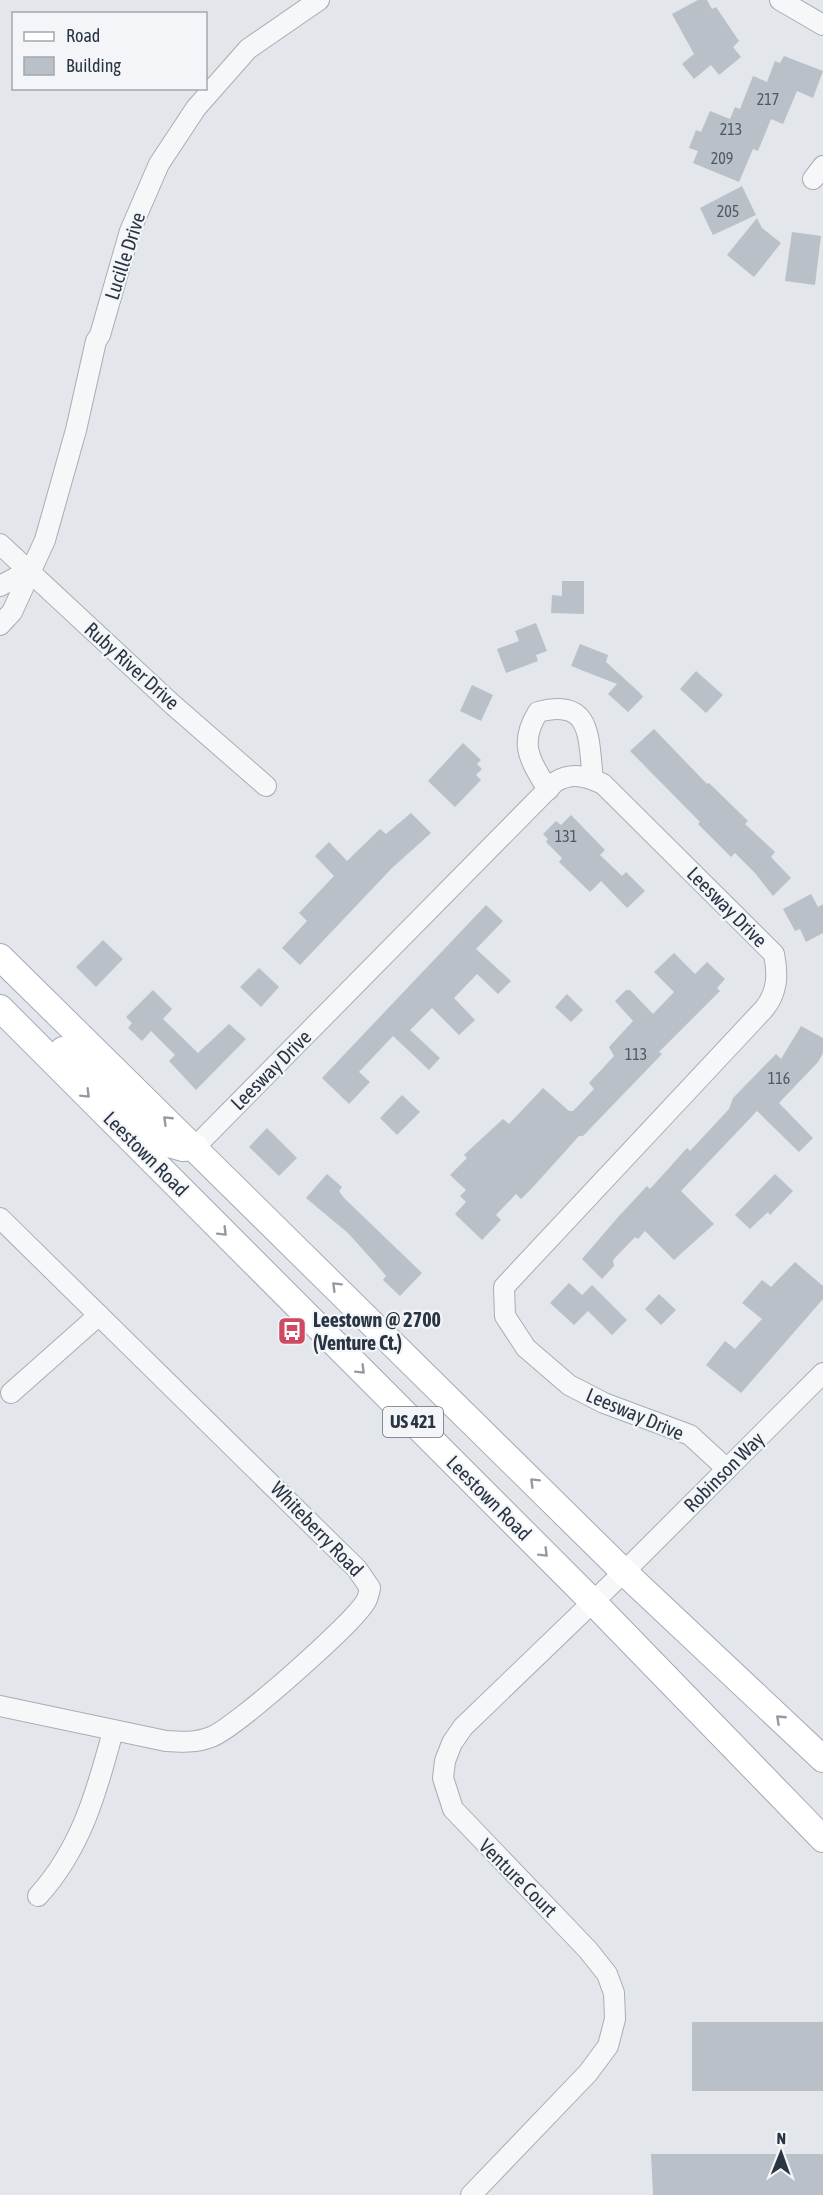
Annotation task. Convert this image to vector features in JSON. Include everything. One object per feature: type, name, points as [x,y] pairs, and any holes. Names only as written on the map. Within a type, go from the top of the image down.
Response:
[{"type":"main road","name":"Leestown Road","points":[[0,957],[624,1572],[823,1760]]},
{"type":"main road","name":"Leestown Road","points":[[8,1016],[593,1602],[823,1839]]},
{"type":"main road","points":[[8,1016],[37,1029],[89,1072],[162,1143],[183,1148],[195,1147]]},
{"type":"street","name":"Lucille Drive","points":[[0,625],[12,612],[28,571],[45,540],[96,341],[100,335],[130,231],[159,164],[196,108],[249,49],[319,0]]},
{"type":"street","points":[[780,0],[823,25]]},
{"type":"street","name":"Ruby River Drive","points":[[0,544],[266,786]]},
{"type":"street","points":[[0,586],[28,571]]},
{"type":"street","points":[[548,790],[534,768],[527,746],[528,728],[538,712],[557,706],[573,711],[585,723],[592,779]]},
{"type":"street","name":"Leesway Drive","points":[[195,1147],[555,782],[570,776],[592,779],[603,784],[774,954],[777,971],[775,989],[764,1009],[504,1287],[502,1303],[505,1316],[526,1348],[569,1385],[604,1403],[690,1435],[727,1469]]},
{"type":"street","name":"Whiteberry Road","points":[[0,1218],[350,1561],[370,1588],[366,1601],[349,1621],[226,1730],[194,1742],[166,1742],[0,1706]]},
{"type":"street","points":[[11,1393],[99,1315]]},
{"type":"street","name":"Robinson Way","points":[[624,1572],[823,1373]]},
{"type":"street","name":"Venture Court","points":[[471,2195],[588,2073],[602,2055],[608,2046],[615,2019],[614,1993],[607,1974],[588,1950],[453,1809],[443,1778],[445,1761],[452,1743],[463,1727],[624,1572]]},
{"type":"street","points":[[38,1896],[53,1879],[74,1846],[90,1812],[113,1731]]},
{"type":"building","points":[[698,0],[707,0],[712,9],[716,7],[739,41],[733,47],[741,57],[719,75],[711,65],[694,79],[682,64],[694,54],[672,14]]},
{"type":"building","points":[[784,56],[823,71],[813,98],[797,91],[783,124],[771,119],[758,151],[753,149],[739,182],[693,163],[698,151],[689,148],[696,130],[701,132],[710,111],[730,119],[735,107],[740,109],[753,76],[767,82],[775,61],[780,63]]},
{"type":"building","points":[[742,186],[756,215],[713,235],[700,208]]},
{"type":"building","points":[[757,218],[762,228],[781,243],[754,277],[727,255]]},
{"type":"building","points":[[792,232],[821,236],[815,285],[785,281]]},
{"type":"building","points":[[562,581],[584,581],[584,614],[551,613],[552,595],[562,596]]},
{"type":"building","points":[[536,623],[547,651],[536,655],[538,661],[506,673],[497,649],[519,641],[515,631]]},
{"type":"building","points":[[580,644],[608,655],[606,662],[643,697],[628,712],[608,694],[617,684],[571,666]]},
{"type":"building","points":[[696,671],[723,695],[706,713],[680,689]]},
{"type":"building","points":[[472,685],[493,695],[481,721],[460,711]]},
{"type":"building","points":[[654,729],[707,784],[709,783],[748,821],[745,824],[775,852],[771,857],[791,878],[773,896],[755,873],[735,853],[731,857],[630,751]]},
{"type":"building","points":[[463,743],[481,760],[477,764],[482,769],[476,775],[481,780],[455,807],[428,781]]},
{"type":"building","points":[[411,813],[431,833],[392,868],[300,965],[282,948],[307,921],[299,913],[334,876],[315,856],[329,842],[347,861],[380,829],[386,834]]},
{"type":"building","points":[[571,815],[605,850],[600,855],[622,876],[626,872],[645,891],[627,908],[601,881],[590,892],[559,862],[562,858],[546,842],[548,839],[543,834],[556,821],[561,825]]},
{"type":"building","points":[[811,894],[818,907],[823,904],[823,933],[806,942],[800,929],[795,931],[783,909]]},
{"type":"building","points":[[486,905],[503,921],[476,949],[511,981],[498,994],[477,974],[454,998],[475,1020],[459,1035],[432,1008],[410,1030],[440,1058],[429,1070],[393,1036],[359,1072],[370,1082],[349,1104],[322,1078]]},
{"type":"building","points":[[103,940],[123,959],[96,987],[76,967]]},
{"type":"building","points":[[674,953],[695,974],[707,962],[725,979],[717,988],[720,991],[659,1052],[662,1054],[583,1136],[579,1136],[521,1199],[516,1194],[496,1215],[501,1220],[482,1240],[455,1214],[466,1202],[460,1196],[466,1190],[450,1175],[467,1158],[464,1155],[503,1119],[509,1124],[543,1088],[569,1111],[573,1111],[594,1089],[589,1083],[614,1056],[609,1047],[633,1021],[615,1001],[626,990],[630,990],[653,1014],[674,992],[654,972]]},
{"type":"building","points":[[259,968],[279,987],[261,1007],[240,987]]},
{"type":"building","points":[[153,990],[172,1009],[163,1019],[198,1053],[229,1024],[246,1039],[196,1090],[169,1061],[175,1055],[151,1031],[142,1041],[128,1028],[132,1023],[126,1017]]},
{"type":"building","points":[[567,994],[583,1010],[571,1022],[555,1007]]},
{"type":"building","points":[[801,1026],[823,1038],[823,1053],[818,1062],[779,1103],[813,1138],[799,1152],[757,1111],[681,1191],[714,1224],[674,1260],[645,1231],[638,1239],[635,1237],[613,1260],[614,1266],[602,1279],[582,1259],[647,1186],[650,1189],[687,1148],[690,1151],[729,1109],[733,1098],[776,1054],[781,1059]]},
{"type":"building","points":[[402,1095],[420,1112],[397,1135],[380,1118]]},
{"type":"building","points":[[267,1128],[297,1158],[279,1176],[249,1147]]},
{"type":"building","points":[[327,1174],[342,1187],[339,1191],[344,1198],[422,1273],[400,1296],[383,1280],[386,1276],[348,1233],[306,1198]]},
{"type":"building","points":[[775,1174],[793,1191],[770,1215],[768,1212],[750,1229],[735,1215]]},
{"type":"building","points":[[795,1262],[823,1286],[823,1299],[741,1393],[706,1365],[725,1341],[735,1349],[762,1319],[742,1303],[762,1280],[771,1287]]},
{"type":"building","points":[[569,1283],[582,1295],[592,1285],[627,1320],[612,1335],[588,1311],[574,1325],[550,1303]]},
{"type":"building","points":[[659,1294],[676,1310],[661,1325],[645,1309]]},
{"type":"building","points":[[692,2022],[823,2022],[823,2091],[692,2091]]},
{"type":"building","points":[[651,2154],[823,2154],[823,2195],[653,2195]]},
{"type":"place","name":"Leestown @ 2700 (Venture Ct.)","points":[[292,1331]]}]
